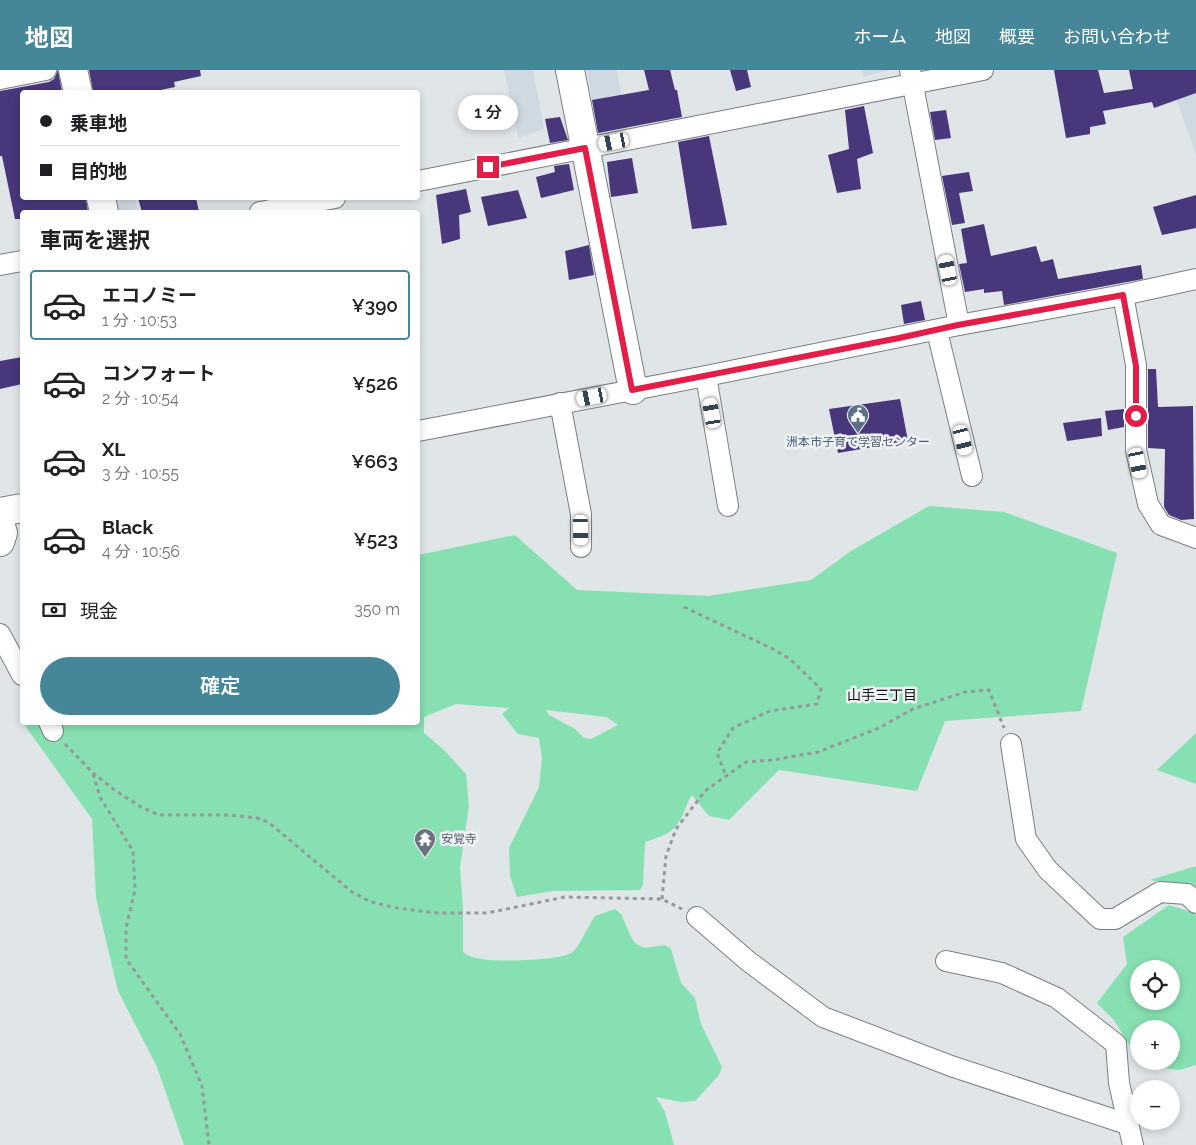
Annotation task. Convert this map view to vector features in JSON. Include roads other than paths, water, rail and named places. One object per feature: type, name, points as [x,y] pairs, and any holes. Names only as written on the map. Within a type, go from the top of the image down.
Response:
[{"type":"street","points":[[0,79],[46,70]]},
{"type":"street","points":[[73,70],[78,90]]},
{"type":"street","points":[[570,70],[632,390]]},
{"type":"street","points":[[420,181],[585,148],[911,77],[983,70]]},
{"type":"street","points":[[911,77],[958,325]]},
{"type":"street","points":[[271,210],[324,200]]},
{"type":"street","points":[[0,265],[20,260]]},
{"type":"street","points":[[420,431],[937,331],[958,325],[1123,295],[1196,279]]},
{"type":"street","points":[[1123,295],[1136,366],[1136,450],[1148,504],[1161,525],[1196,538]]},
{"type":"street","points":[[937,331],[972,476]]},
{"type":"street","points":[[706,376],[728,506]]},
{"type":"street","points":[[560,403],[581,514],[581,547]]},
{"type":"street","points":[[0,512],[20,508]]},
{"type":"street","points":[[0,523],[3,533],[0,542]]},
{"type":"street","points":[[0,634],[20,671]]},
{"type":"street","points":[[1011,744],[1026,839],[1048,870],[1100,919],[1115,919],[1160,892],[1187,894],[1196,903]]},
{"type":"street","points":[[697,917],[748,961],[823,1017],[951,1066],[1127,1124]]},
{"type":"street","points":[[946,961],[1002,973],[1057,998],[1116,1044],[1119,1083],[1133,1145]]},
{"type":"place","name":"洲本市子育て学習センター","points":[[858,434]]},
{"type":"place","name":"安覚寺","points":[[425,858]]},
{"type":"district","name":"山手三丁目","points":[[882,695]]}]
